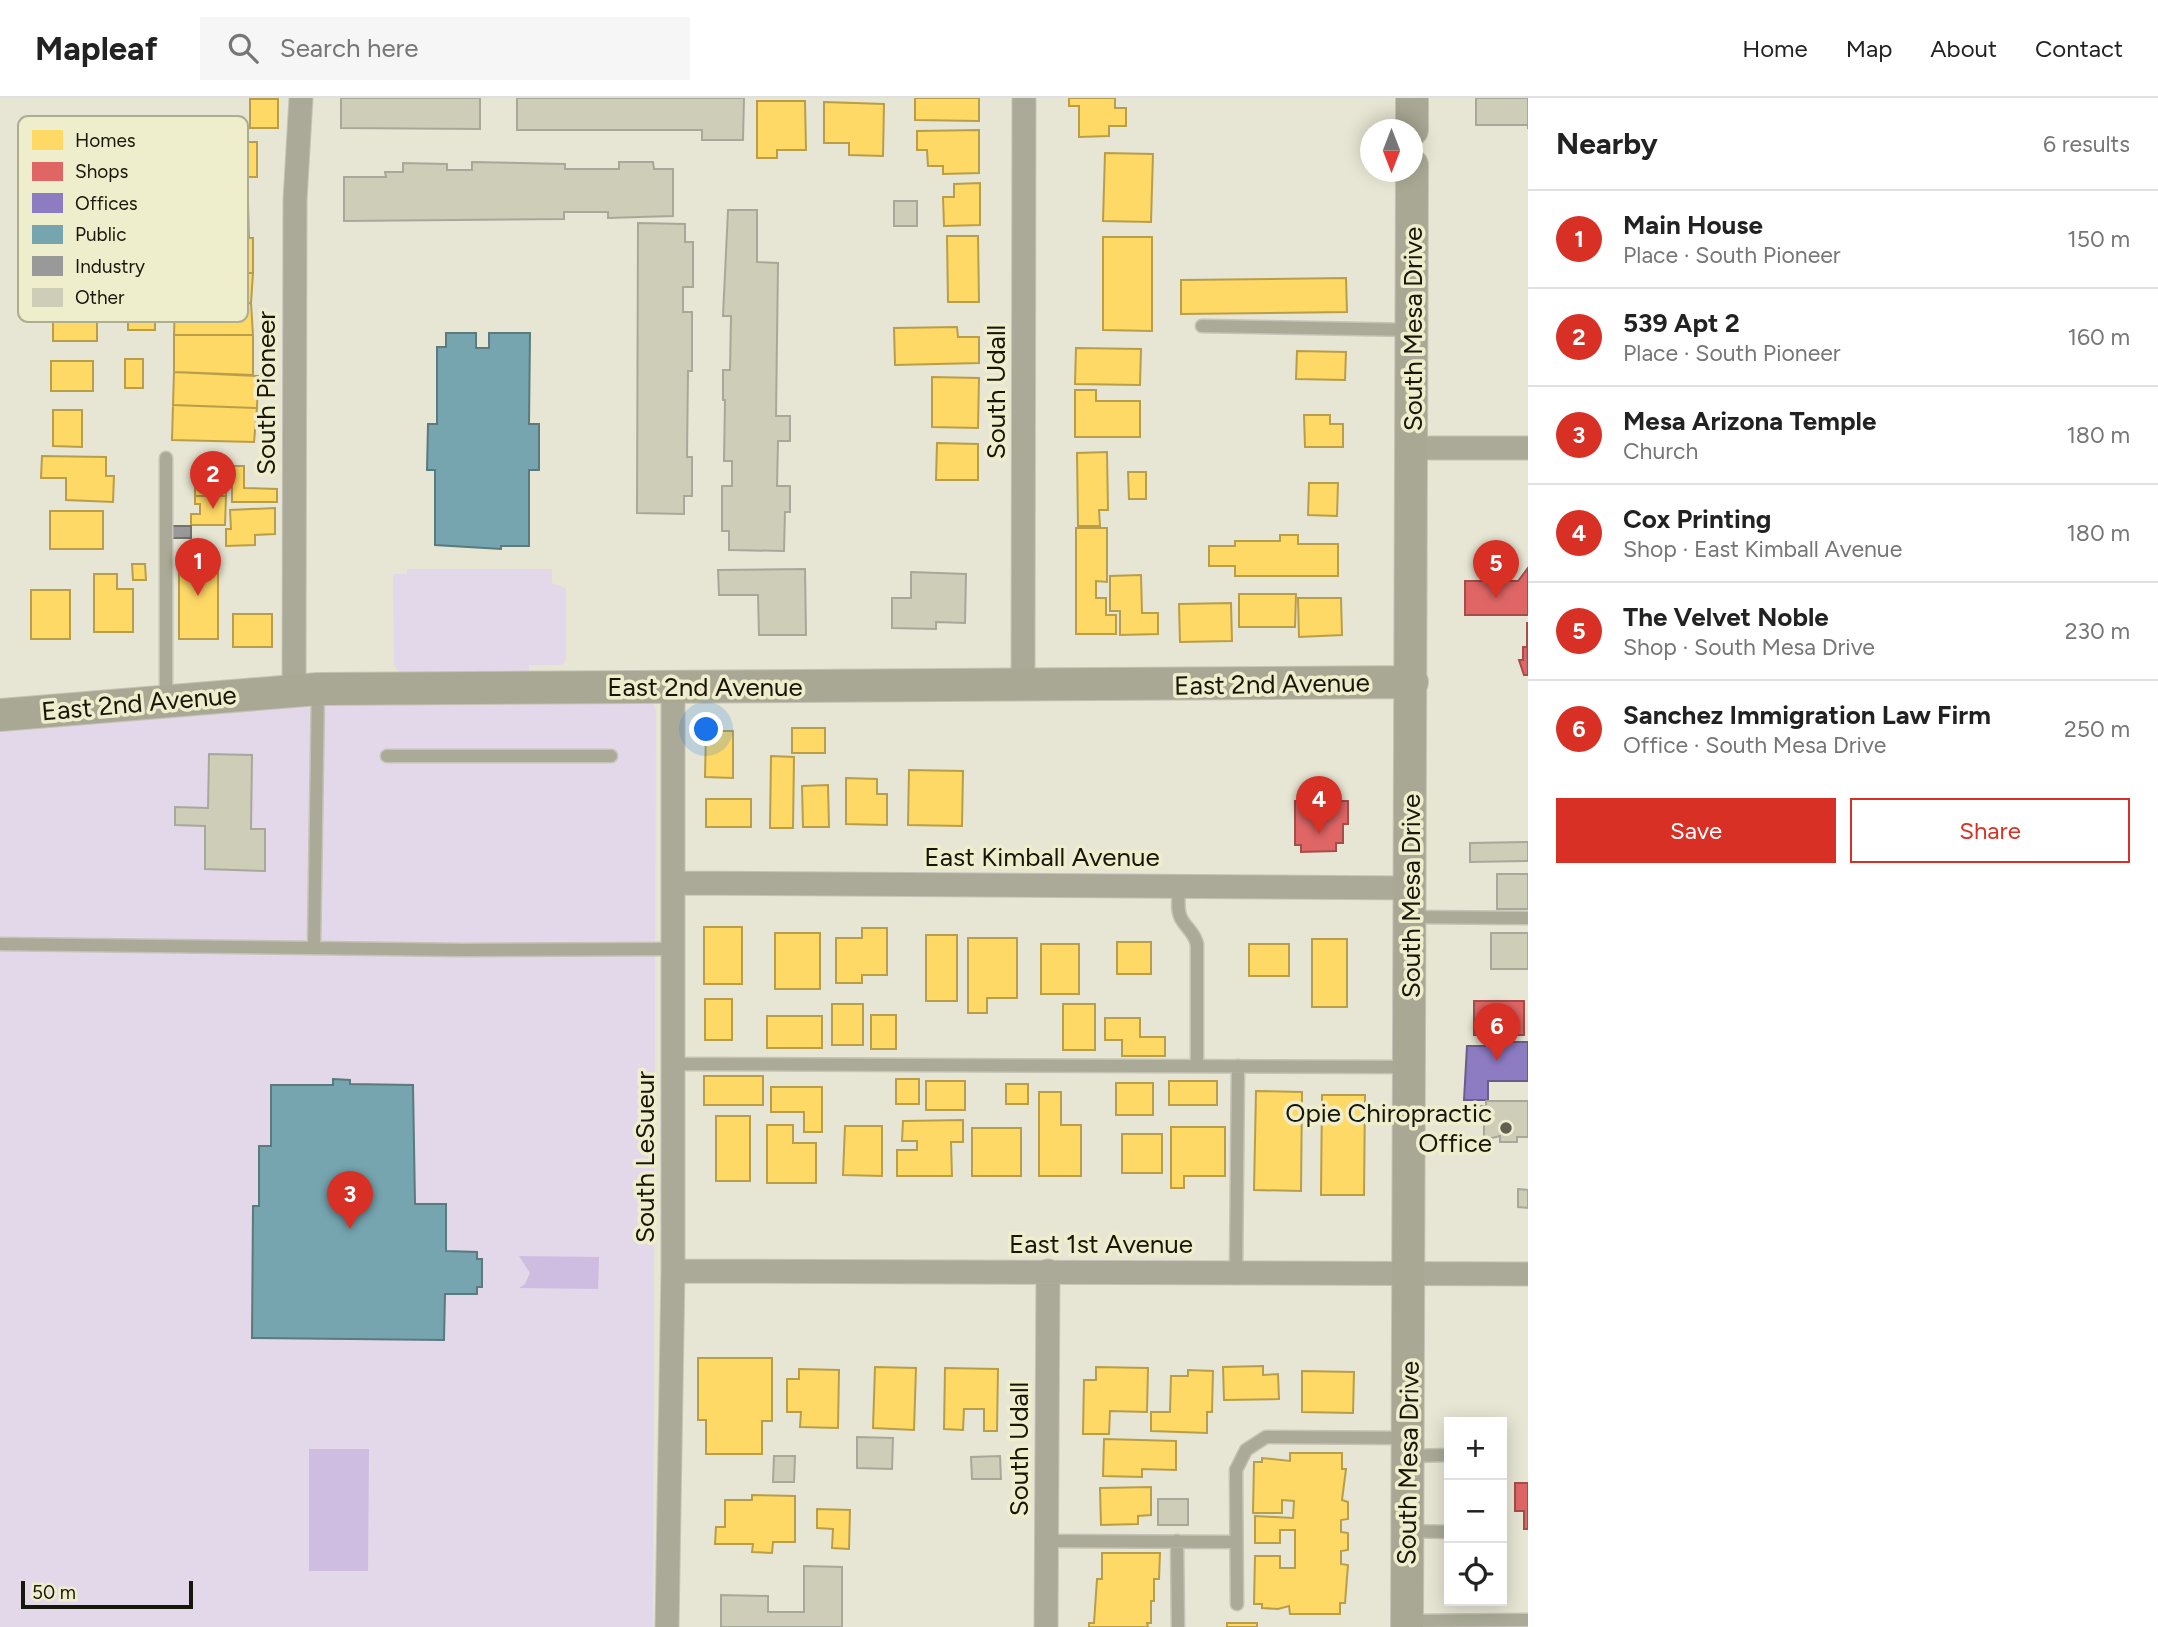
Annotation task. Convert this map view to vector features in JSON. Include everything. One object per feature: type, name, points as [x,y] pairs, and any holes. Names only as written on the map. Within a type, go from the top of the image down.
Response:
[{"type":"main road","points":[[1412,98],[1412,119]]},
{"type":"main road","name":"South Mesa Drive","points":[[1407,1624],[1412,182]]},
{"type":"main road","name":"East 2nd Avenue","points":[[0,715],[306,689],[1412,682]]},
{"type":"street","name":"South Pioneer","points":[[301,98],[295,200],[306,689]]},
{"type":"street","name":"South Udall","points":[[1023,686],[1024,98]]},
{"type":"street","points":[[1413,448],[1528,448]]},
{"type":"street","name":"South LeSueur","points":[[667,1627],[673,1271],[673,687]]},
{"type":"street","name":"East Kimball Avenue","points":[[673,883],[1178,886],[1411,902]]},
{"type":"street","name":"East 1st Avenue","points":[[673,1271],[1528,1275]]},
{"type":"street","name":"South Udall","points":[[1046,1627],[1048,1271]]},
{"type":"lane","points":[[1202,326],[1413,330]]},
{"type":"lane","points":[[166,458],[166,701]]},
{"type":"lane","points":[[306,689],[314,948]]},
{"type":"lane","points":[[387,756],[611,755]]},
{"type":"lane","points":[[1178,886],[1178,912],[1183,922],[1194,932],[1197,944],[1197,1066]]},
{"type":"lane","points":[[1411,902],[1528,918]]},
{"type":"lane","points":[[0,944],[673,949]]},
{"type":"lane","points":[[673,1064],[1410,1067]]},
{"type":"lane","points":[[1236,1272],[1238,1066]]},
{"type":"lane","points":[[1237,1604],[1236,1470],[1246,1450],[1266,1437],[1408,1447],[1444,1454]]},
{"type":"lane","points":[[1408,1531],[1444,1532]]},
{"type":"lane","points":[[1047,1541],[1236,1542]]},
{"type":"lane","points":[[1177,1541],[1178,1627]]},
{"type":"lane","points":[[1407,1624],[1528,1620]]},
{"type":"shaded area","points":[[407,569],[552,569],[552,583],[566,588],[566,660],[563,665],[529,665],[529,671],[399,672],[394,665],[393,574],[407,574]]},
{"type":"shaded area","points":[[647,699],[653,703],[656,711],[653,1627],[0,1627],[0,730],[220,705]]},
{"type":"shaded area","points":[[519,1256],[599,1257],[598,1289],[519,1288],[525,1284],[530,1273]]},
{"type":"shaded area","points":[[309,1449],[369,1449],[368,1571],[309,1571]]},
{"type":"building: Homes","points":[[915,98],[979,98],[979,121],[915,120]]},
{"type":"building: Homes","points":[[1069,98],[1115,98],[1115,108],[1126,108],[1126,126],[1109,126],[1109,136],[1079,137],[1079,106],[1069,106]]},
{"type":"building: Homes","points":[[250,99],[278,99],[278,128],[250,128]]},
{"type":"building: Homes","points":[[757,101],[805,101],[806,150],[777,150],[777,158],[757,158]]},
{"type":"building: Homes","points":[[824,102],[884,104],[883,156],[849,155],[849,143],[824,143]]},
{"type":"building: Homes","points":[[979,130],[979,173],[943,174],[943,166],[928,166],[927,150],[917,150],[917,131]]},
{"type":"building: Homes","points":[[248,142],[257,142],[257,177],[248,177]]},
{"type":"building: Homes","points":[[1105,153],[1153,154],[1151,222],[1103,221]]},
{"type":"building: Homes","points":[[980,183],[980,225],[944,226],[943,197],[954,197],[954,184]]},
{"type":"building: Homes","points":[[947,236],[978,236],[979,302],[948,302]]},
{"type":"building: Homes","points":[[1103,237],[1152,237],[1152,331],[1103,330]]},
{"type":"building: Homes","points":[[248,238],[253,238],[253,273],[248,273]]},
{"type":"building: Homes","points":[[248,273],[253,273],[251,303],[248,303]]},
{"type":"building: Homes","points":[[1346,278],[1347,312],[1181,314],[1181,280]]},
{"type":"building: Homes","points":[[248,303],[251,303],[253,335],[174,335],[174,322],[248,322]]},
{"type":"building: Homes","points":[[53,322],[97,322],[97,341],[53,341]]},
{"type":"building: Homes","points":[[128,322],[155,322],[155,330],[128,330]]},
{"type":"building: Homes","points":[[957,327],[958,337],[979,337],[979,363],[895,365],[894,328]]},
{"type":"building: Homes","points":[[174,335],[253,335],[253,375],[174,372]]},
{"type":"building: Homes","points":[[1076,348],[1141,349],[1140,385],[1075,384]]},
{"type":"building: Homes","points":[[1297,351],[1346,352],[1345,380],[1296,379]]},
{"type":"building: Homes","points":[[125,359],[143,359],[143,388],[125,388]]},
{"type":"building: Homes","points":[[51,361],[93,361],[93,391],[51,391]]},
{"type":"building: Homes","points":[[174,372],[258,376],[257,408],[173,405]]},
{"type":"building: Homes","points":[[932,377],[979,378],[978,428],[932,427]]},
{"type":"building: Homes","points":[[1075,390],[1096,390],[1096,401],[1140,401],[1140,437],[1075,437]]},
{"type":"building: Homes","points":[[173,405],[257,408],[254,442],[172,440]]},
{"type":"building: Homes","points":[[53,410],[82,410],[82,447],[53,446]]},
{"type":"building: Homes","points":[[1304,415],[1330,415],[1330,424],[1343,424],[1343,447],[1305,447]]},
{"type":"building: Homes","points":[[937,443],[978,444],[978,480],[936,480]]},
{"type":"building: Homes","points":[[1107,452],[1108,510],[1099,510],[1100,526],[1078,526],[1077,453]]},
{"type":"building: Homes","points":[[42,456],[106,457],[106,476],[114,476],[113,502],[66,500],[66,478],[41,478]]},
{"type":"building: Homes","points":[[201,462],[227,462],[226,496],[195,496],[195,484],[200,484],[200,480],[192,480],[192,470],[200,470]]},
{"type":"building: Homes","points":[[232,466],[244,466],[244,488],[277,489],[277,502],[232,502]]},
{"type":"building: Homes","points":[[1128,472],[1146,472],[1146,499],[1129,499]]},
{"type":"building: Homes","points":[[1309,483],[1338,483],[1337,516],[1308,515]]},
{"type":"building: Homes","points":[[195,496],[226,496],[225,525],[191,525],[191,514],[200,514],[200,504],[195,504]]},
{"type":"building: Homes","points":[[275,508],[275,534],[255,535],[255,545],[226,546],[226,529],[231,529],[230,510]]},
{"type":"building: Homes","points":[[50,511],[103,511],[103,549],[50,549]]},
{"type":"building: Homes","points":[[1076,528],[1107,528],[1107,582],[1096,581],[1096,598],[1106,598],[1106,615],[1116,615],[1116,634],[1076,634]]},
{"type":"building: Homes","points":[[1280,535],[1298,535],[1298,544],[1338,544],[1338,576],[1235,576],[1235,566],[1209,566],[1209,546],[1235,546],[1235,541],[1280,541]]},
{"type":"building: Homes","points":[[179,553],[218,553],[218,639],[179,639]]},
{"type":"building: Homes","points":[[132,564],[145,564],[146,580],[133,580]]},
{"type":"building: Homes","points":[[94,574],[117,574],[117,589],[133,589],[133,632],[94,632]]},
{"type":"building: Homes","points":[[1141,575],[1142,613],[1158,613],[1158,634],[1120,635],[1120,611],[1110,611],[1110,576]]},
{"type":"building: Homes","points":[[31,590],[70,590],[70,639],[31,639]]},
{"type":"building: Homes","points":[[1239,594],[1296,594],[1295,627],[1239,627]]},
{"type":"building: Homes","points":[[1298,598],[1341,598],[1342,635],[1299,637]]},
{"type":"building: Homes","points":[[1231,603],[1232,641],[1180,642],[1179,604]]},
{"type":"building: Homes","points":[[233,614],[272,614],[272,647],[233,647]]},
{"type":"building: Homes","points":[[792,728],[825,728],[825,753],[792,753]]},
{"type":"building: Homes","points":[[706,731],[733,731],[733,778],[705,777]]},
{"type":"building: Homes","points":[[771,756],[794,757],[793,828],[770,828]]},
{"type":"building: Homes","points":[[909,770],[963,771],[962,826],[908,825]]},
{"type":"building: Homes","points":[[846,778],[877,779],[877,794],[887,794],[887,825],[846,824]]},
{"type":"building: Homes","points":[[828,785],[829,827],[803,827],[802,786]]},
{"type":"building: Homes","points":[[706,799],[751,799],[751,827],[706,827]]},
{"type":"building: Homes","points":[[704,927],[742,927],[742,984],[704,984]]},
{"type":"building: Homes","points":[[862,928],[887,928],[887,975],[862,975],[862,983],[836,983],[836,938],[862,938]]},
{"type":"building: Homes","points":[[775,933],[820,933],[820,989],[775,989]]},
{"type":"building: Homes","points":[[926,935],[957,935],[957,1001],[926,1001]]},
{"type":"building: Homes","points":[[968,938],[1017,938],[1017,998],[987,998],[987,1013],[968,1013]]},
{"type":"building: Homes","points":[[1312,939],[1347,939],[1347,1007],[1312,1007]]},
{"type":"building: Homes","points":[[1117,942],[1151,942],[1151,974],[1117,974]]},
{"type":"building: Homes","points":[[1041,944],[1079,944],[1079,994],[1041,994]]},
{"type":"building: Homes","points":[[1249,944],[1289,944],[1289,976],[1249,976]]},
{"type":"building: Homes","points":[[705,999],[732,999],[732,1040],[705,1040]]},
{"type":"building: Homes","points":[[832,1004],[863,1004],[863,1045],[832,1045]]},
{"type":"building: Homes","points":[[1063,1004],[1095,1004],[1095,1050],[1063,1050]]},
{"type":"building: Homes","points":[[871,1015],[896,1015],[896,1049],[871,1049]]},
{"type":"building: Homes","points":[[767,1016],[822,1016],[822,1048],[767,1048]]},
{"type":"building: Homes","points":[[1105,1018],[1140,1018],[1140,1037],[1165,1037],[1165,1056],[1122,1056],[1122,1040],[1105,1040]]},
{"type":"building: Homes","points":[[704,1076],[763,1076],[763,1105],[704,1105]]},
{"type":"building: Homes","points":[[896,1079],[919,1079],[919,1104],[896,1104]]},
{"type":"building: Homes","points":[[926,1081],[965,1081],[965,1110],[926,1110]]},
{"type":"building: Homes","points":[[1169,1081],[1217,1081],[1217,1105],[1169,1105]]},
{"type":"building: Homes","points":[[1116,1083],[1153,1083],[1153,1115],[1116,1115]]},
{"type":"building: Homes","points":[[1006,1084],[1028,1084],[1028,1104],[1006,1104]]},
{"type":"building: Homes","points":[[771,1087],[822,1087],[822,1132],[804,1132],[804,1112],[771,1112]]},
{"type":"building: Homes","points":[[1256,1091],[1302,1092],[1301,1191],[1254,1190]]},
{"type":"building: Homes","points":[[1039,1092],[1061,1092],[1061,1125],[1081,1125],[1081,1176],[1039,1176]]},
{"type":"building: Homes","points":[[1322,1095],[1365,1095],[1364,1195],[1321,1195]]},
{"type":"building: Homes","points":[[716,1116],[750,1116],[750,1181],[716,1181]]},
{"type":"building: Homes","points":[[963,1120],[963,1142],[951,1142],[952,1176],[897,1176],[897,1150],[917,1150],[917,1141],[902,1141],[903,1121]]},
{"type":"building: Homes","points":[[767,1125],[793,1125],[793,1143],[816,1143],[816,1183],[767,1183]]},
{"type":"building: Homes","points":[[845,1126],[882,1126],[882,1176],[843,1175]]},
{"type":"building: Homes","points":[[1171,1127],[1225,1127],[1225,1176],[1184,1176],[1184,1188],[1171,1188]]},
{"type":"building: Homes","points":[[972,1128],[1021,1128],[1021,1176],[972,1176]]},
{"type":"building: Homes","points":[[1122,1134],[1162,1134],[1162,1173],[1122,1173]]},
{"type":"building: Homes","points":[[698,1358],[772,1358],[772,1421],[762,1421],[762,1454],[706,1454],[706,1420],[698,1420]]},
{"type":"building: Homes","points":[[1263,1366],[1263,1375],[1278,1374],[1279,1399],[1224,1400],[1223,1367]]},
{"type":"building: Homes","points":[[875,1367],[916,1368],[914,1430],[873,1428]]},
{"type":"building: Homes","points":[[1096,1367],[1148,1368],[1147,1412],[1110,1411],[1109,1434],[1083,1434],[1084,1380],[1096,1380]]},
{"type":"building: Homes","points":[[945,1368],[998,1369],[997,1431],[984,1431],[984,1409],[964,1409],[963,1430],[944,1429]]},
{"type":"building: Homes","points":[[799,1369],[839,1370],[838,1428],[800,1427],[801,1412],[787,1412],[787,1379],[799,1379]]},
{"type":"building: Homes","points":[[1188,1370],[1213,1371],[1212,1412],[1207,1412],[1207,1433],[1151,1431],[1151,1412],[1170,1412],[1171,1376],[1188,1376]]},
{"type":"building: Homes","points":[[1302,1371],[1354,1372],[1353,1413],[1302,1412]]},
{"type":"building: Homes","points":[[1104,1439],[1176,1441],[1176,1470],[1142,1469],[1142,1477],[1103,1476]]},
{"type":"building: Homes","points":[[1290,1453],[1342,1453],[1342,1469],[1346,1469],[1342,1500],[1348,1502],[1348,1519],[1341,1520],[1341,1532],[1348,1533],[1348,1550],[1341,1551],[1341,1564],[1348,1565],[1345,1603],[1340,1603],[1340,1614],[1290,1614],[1289,1606],[1278,1609],[1262,1608],[1262,1604],[1254,1604],[1255,1556],[1280,1556],[1280,1568],[1295,1568],[1295,1530],[1280,1530],[1280,1543],[1255,1543],[1255,1516],[1293,1518],[1294,1501],[1282,1500],[1282,1513],[1253,1513],[1254,1462],[1262,1462],[1262,1458],[1290,1461]]},
{"type":"building: Homes","points":[[1151,1487],[1151,1515],[1138,1516],[1138,1524],[1101,1525],[1100,1488]]},
{"type":"building: Homes","points":[[752,1495],[795,1496],[795,1542],[773,1542],[772,1553],[752,1552],[753,1544],[715,1544],[716,1527],[725,1527],[725,1500],[752,1500]]},
{"type":"building: Homes","points":[[817,1509],[850,1510],[849,1549],[832,1548],[833,1529],[817,1528]]},
{"type":"building: Homes","points":[[1102,1553],[1160,1553],[1159,1579],[1154,1579],[1154,1601],[1151,1601],[1151,1623],[1147,1623],[1148,1627],[1089,1627],[1089,1623],[1094,1623],[1097,1579],[1102,1579]]},
{"type":"building: Homes","points":[[1227,1623],[1257,1623],[1257,1627],[1227,1627]]},
{"type":"building: Shops","points":[[1528,568],[1528,615],[1465,615],[1465,581],[1518,581]]},
{"type":"building: Shops","points":[[1527,622],[1528,675],[1524,675],[1519,660],[1523,660],[1523,647],[1527,647]]},
{"type":"building: Shops","points":[[1295,801],[1348,801],[1348,824],[1343,824],[1343,843],[1336,843],[1336,851],[1301,852],[1301,845],[1295,845]]},
{"type":"building: Shops","points":[[1474,1001],[1524,1001],[1524,1035],[1474,1035]]},
{"type":"building: Shops","points":[[1515,1483],[1528,1483],[1528,1529],[1524,1529],[1524,1511],[1515,1511]]},
{"type":"building: Offices","points":[[1486,1042],[1528,1042],[1528,1081],[1488,1081],[1488,1100],[1464,1100],[1467,1046],[1485,1046]]},
{"type":"building: Public","points":[[446,333],[476,333],[476,348],[489,348],[489,333],[530,333],[529,424],[539,424],[539,470],[529,470],[529,546],[501,546],[501,549],[435,545],[435,470],[427,470],[428,424],[437,424],[437,347],[446,347]]},
{"type":"building: Public","points":[[333,1079],[350,1080],[350,1084],[413,1085],[415,1204],[446,1204],[446,1251],[477,1252],[477,1259],[482,1259],[482,1287],[477,1287],[477,1294],[445,1294],[444,1340],[252,1338],[253,1206],[259,1206],[259,1146],[271,1146],[271,1085],[333,1085]]},
{"type":"building: Industry","points":[[172,526],[191,526],[191,538],[172,538]]},
{"type":"building: Other","points":[[341,98],[480,98],[480,129],[341,128]]},
{"type":"building: Other","points":[[517,98],[744,98],[743,140],[702,140],[702,130],[517,130]]},
{"type":"building: Other","points":[[1476,98],[1528,98],[1528,125],[1476,125]]},
{"type":"building: Other","points":[[472,162],[565,164],[565,169],[619,169],[619,162],[653,162],[654,169],[673,169],[673,216],[608,218],[608,212],[564,212],[564,219],[344,221],[344,177],[386,177],[385,172],[403,172],[403,163],[447,164],[447,170],[472,170]]},
{"type":"building: Other","points":[[894,201],[917,201],[917,226],[894,226]]},
{"type":"building: Other","points":[[728,210],[757,210],[757,262],[778,263],[776,416],[790,416],[790,441],[778,441],[777,486],[790,486],[790,512],[785,512],[784,551],[729,550],[729,531],[722,531],[722,486],[732,486],[732,461],[724,461],[723,400],[723,370],[730,370],[731,316],[723,316]]},
{"type":"building: Other","points":[[638,223],[685,224],[685,242],[693,242],[693,287],[683,287],[683,312],[692,312],[687,457],[692,457],[692,496],[684,496],[684,514],[637,513]]},
{"type":"building: Other","points":[[805,569],[806,635],[759,635],[758,595],[719,595],[718,570]]},
{"type":"building: Other","points":[[911,572],[966,574],[965,623],[936,622],[936,629],[892,628],[892,598],[911,598]]},
{"type":"building: Other","points":[[209,754],[252,755],[251,829],[265,829],[265,871],[205,869],[205,826],[175,825],[175,807],[208,808]]},
{"type":"building: Other","points":[[1528,842],[1528,861],[1470,862],[1470,843]]},
{"type":"building: Other","points":[[1497,874],[1528,874],[1528,909],[1497,909]]},
{"type":"building: Other","points":[[1491,933],[1528,933],[1528,969],[1491,969]]},
{"type":"building: Other","name":"Opie Chiropractic Office","points":[[1486,1101],[1528,1101],[1528,1137],[1517,1137],[1517,1142],[1500,1142],[1500,1136],[1488,1139],[1484,1136],[1481,1106],[1486,1106]]},
{"type":"building: Other","points":[[1518,1189],[1528,1190],[1528,1208],[1518,1207]]},
{"type":"building: Other","points":[[857,1437],[893,1438],[892,1469],[857,1468]]},
{"type":"building: Other","points":[[774,1456],[795,1456],[794,1482],[773,1482]]},
{"type":"building: Other","points":[[1000,1456],[1001,1479],[972,1479],[971,1457]]},
{"type":"building: Other","points":[[1158,1499],[1188,1499],[1188,1525],[1158,1525]]},
{"type":"building: Other","points":[[804,1566],[842,1567],[842,1627],[721,1627],[721,1595],[768,1596],[768,1612],[804,1612]]},
{"type":"place","name":"539 Apt 2","points":[[213,509]]},
{"type":"place","name":"Main House","points":[[198,596]]},
{"type":"place","name":"The Velvet Noble","points":[[1496,598]]},
{"type":"place","name":"Cox Printing","points":[[1319,834]]},
{"type":"place","name":"Sanchez Immigration Law Firm","points":[[1497,1061]]},
{"type":"place","name":"Opie Chiropractic Office","points":[[1506,1128]]},
{"type":"place","name":"Mesa Arizona Temple","points":[[350,1229]]}]
